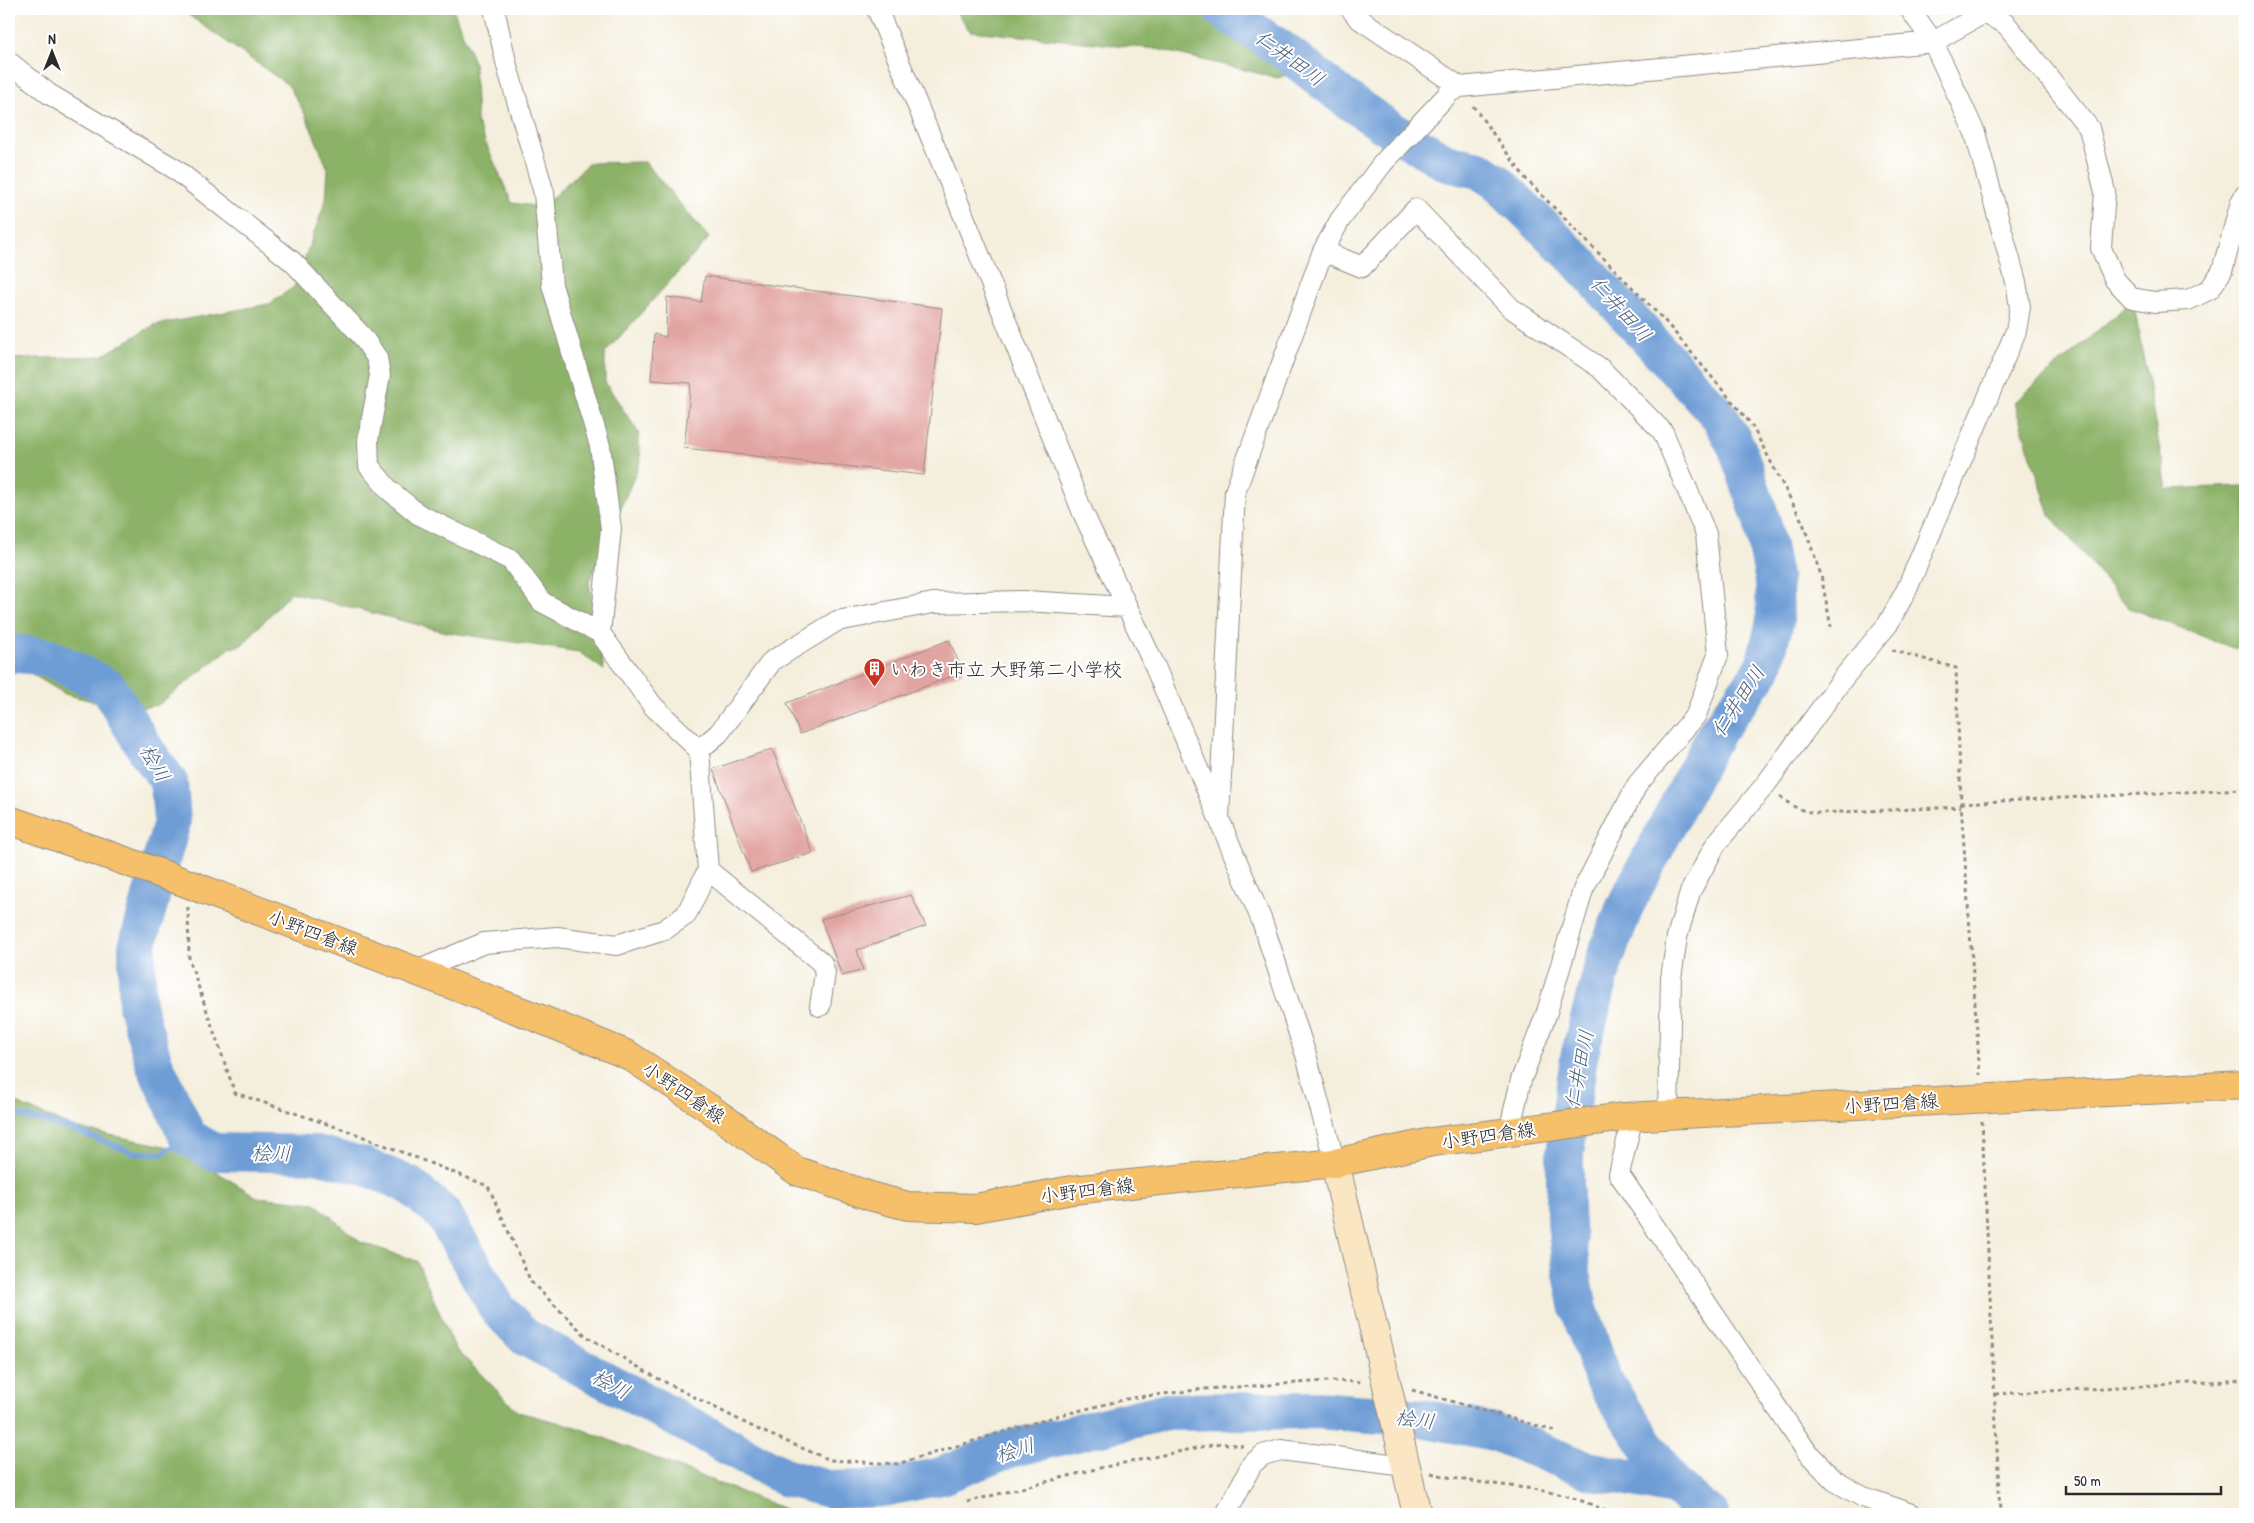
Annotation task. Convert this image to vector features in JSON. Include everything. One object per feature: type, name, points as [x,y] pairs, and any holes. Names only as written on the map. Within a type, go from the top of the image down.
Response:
[{"type":"main road","name":"小野四倉線","points":[[9,820],[134,864],[628,1055],[709,1108],[797,1171],[873,1197],[908,1206],[976,1208],[1072,1190],[1335,1163],[1432,1142],[1629,1117],[1981,1097],[2245,1085]]},
{"type":"street","points":[[494,9],[507,66],[544,193],[552,285],[600,446],[611,530],[600,633]]},
{"type":"street","points":[[877,9],[961,209],[1083,513],[1154,662],[1262,921],[1306,1055],[1335,1163],[1417,1514]]},
{"type":"street","points":[[1351,9],[1358,18],[1455,90]]},
{"type":"street","points":[[1668,1115],[1671,978],[1677,937],[1690,892],[1716,844],[1766,784],[1844,678],[1888,624],[1907,588],[2016,331],[2020,307],[1974,133],[1933,42],[1910,9]]},
{"type":"street","points":[[1219,818],[1235,492],[1323,250],[1340,220],[1383,163],[1455,90],[1933,42],[1984,12],[2006,24],[2089,128],[2105,192],[2101,248],[2115,280],[2132,298],[2155,302],[2188,300],[2210,289],[2222,271],[2241,202],[2245,195]]},
{"type":"street","points":[[9,62],[49,94],[175,169],[293,262],[362,336],[378,358],[380,375],[368,440],[369,466],[389,490],[418,514],[511,560],[542,602],[600,633],[653,706],[698,750],[708,870],[686,915],[664,930],[617,945],[557,937],[484,943],[417,972]]},
{"type":"street","points":[[1323,250],[1362,267],[1416,209],[1511,308],[1600,368],[1663,432],[1706,534],[1718,655],[1696,715],[1637,785],[1583,890],[1546,1012],[1521,1080],[1509,1132]]},
{"type":"street","points":[[698,750],[719,733],[772,661],[837,621],[933,603],[1024,600],[1127,607]]},
{"type":"street","points":[[708,870],[822,962],[825,973],[820,1006]]},
{"type":"street","points":[[1629,1117],[1619,1174],[1807,1452],[1835,1481],[1863,1497],[1912,1514]]},
{"type":"street","points":[[1226,1514],[1252,1464],[1263,1455],[1280,1450],[1405,1466]]},
{"type":"path","points":[[1455,90],[1526,179],[1665,321],[1751,424],[1803,523],[1821,576],[1831,627]]},
{"type":"path","points":[[1872,645],[1956,668],[1961,805],[1981,1097],[2000,1514]]},
{"type":"path","points":[[1766,784],[1792,807],[1801,811],[1818,813],[2245,789]]},
{"type":"path","points":[[180,882],[189,959],[235,1093],[351,1132],[488,1186],[531,1282],[586,1336],[655,1377],[757,1429],[830,1460],[897,1464],[1058,1416],[1131,1398],[1204,1389],[1329,1381],[1385,1382],[1555,1431]]},
{"type":"path","points":[[1995,1394],[2245,1380]]},
{"type":"path","points":[[967,1502],[1100,1468],[1221,1443],[1280,1450]]},
{"type":"path","points":[[1405,1466],[1452,1479],[1555,1493],[1592,1504],[1612,1514]]},
{"type":"green space","points":[[180,9],[453,9],[474,62],[477,123],[512,203],[542,207],[589,163],[645,162],[709,238],[605,353],[605,382],[638,432],[641,461],[589,582],[604,670],[579,652],[446,632],[291,592],[242,645],[230,648],[158,705],[127,710],[65,694],[9,660],[9,359],[102,356],[154,325],[269,304],[294,287],[326,200],[328,169],[304,112],[288,85]]},
{"type":"green space","points":[[954,9],[1237,9],[1299,38],[1309,66],[1278,78],[1157,49],[970,31]]},
{"type":"green space","points":[[2133,300],[2167,489],[2245,486],[2245,649],[2233,648],[2129,608],[2050,515],[2014,403]]},
{"type":"green space","points":[[9,1100],[75,1128],[180,1149],[257,1197],[315,1203],[360,1242],[417,1261],[455,1348],[518,1412],[576,1427],[797,1514],[9,1514]]},
{"type":"building","points":[[705,276],[942,308],[924,475],[684,448],[691,383],[651,380],[654,334],[666,337],[667,297],[701,302]]},
{"type":"building","name":"いわき市立 大野第二小学校","points":[[949,640],[963,672],[800,734],[787,703]]},
{"type":"building","points":[[772,749],[813,853],[751,872],[713,769]]},
{"type":"building","points":[[911,895],[926,926],[857,950],[863,970],[842,976],[821,919]]},
{"type":"waterway","name":"仁井田川","points":[[1221,9],[1287,53],[1342,96],[1385,126],[1447,163],[1479,170],[1497,182],[1575,258],[1720,417],[1737,448],[1762,521],[1774,581],[1775,621],[1763,669],[1717,731],[1626,904],[1605,958],[1579,1057],[1565,1153],[1565,1213],[1571,1269],[1579,1309],[1603,1380],[1675,1487],[1710,1514]]},
{"type":"waterway","name":"桧川","points":[[9,653],[48,657],[108,687],[146,750],[169,782],[172,822],[137,947],[137,1006],[154,1063],[188,1137],[214,1152],[316,1154],[364,1166],[409,1185],[443,1214],[498,1309],[525,1337],[787,1478],[832,1490],[884,1488],[941,1476],[1009,1449],[1164,1412],[1316,1410],[1422,1418],[1494,1432],[1587,1470],[1675,1487]]},
{"type":"waterway","points":[[9,1113],[66,1127],[132,1152],[161,1154],[188,1137]]},
{"type":"waterway","points":[[1685,1514],[1692,1500]]},
{"type":"place","name":"いわき市立 大野第二小学校","points":[[874,688]]}]
